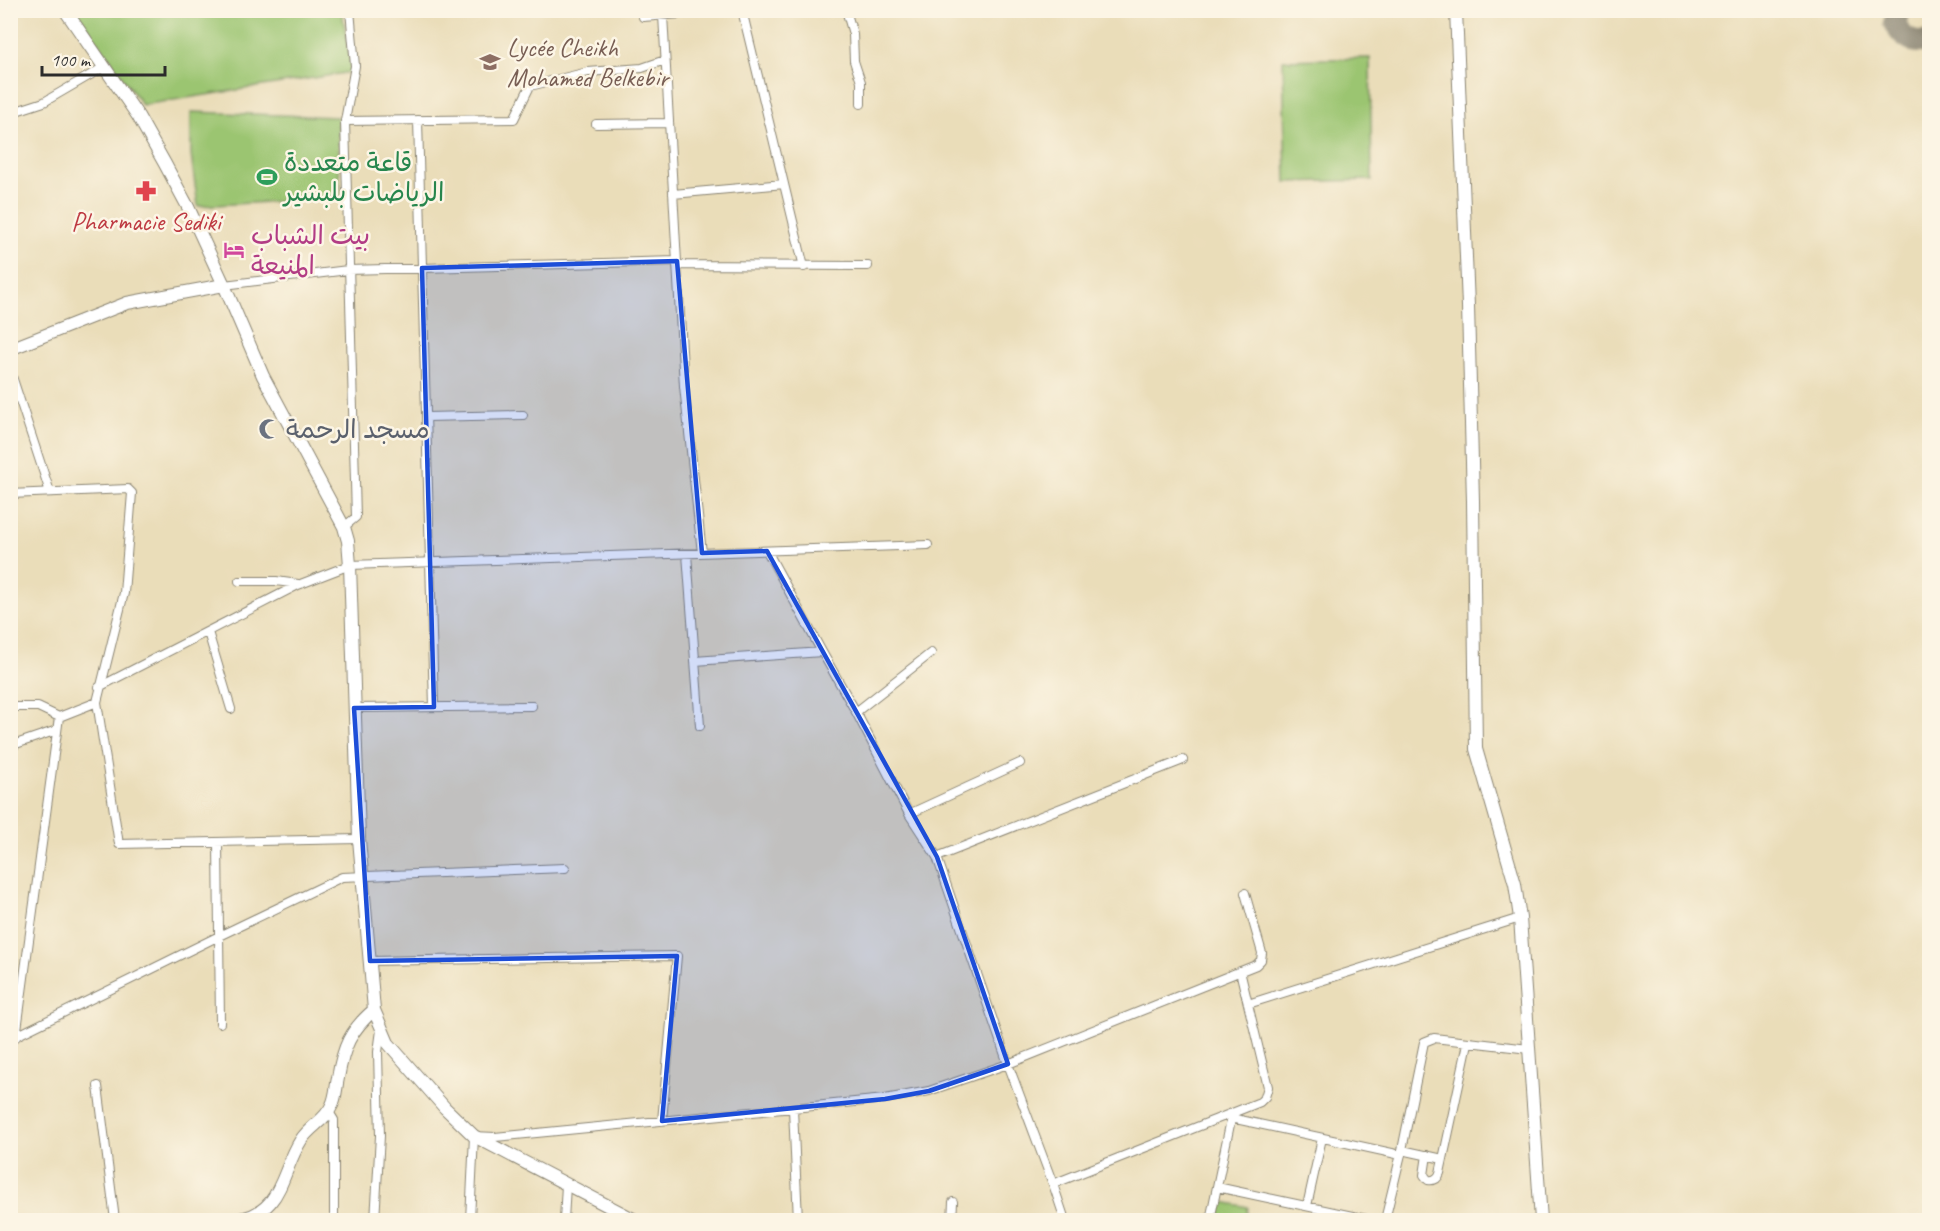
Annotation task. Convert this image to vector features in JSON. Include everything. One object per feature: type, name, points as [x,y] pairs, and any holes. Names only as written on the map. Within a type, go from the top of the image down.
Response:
[{"type":"street","points":[[64,10],[138,116],[165,164],[224,285],[263,376],[344,526],[350,565],[359,839],[374,1010],[381,1030],[388,1043],[438,1100],[474,1136],[635,1221]]},
{"type":"street","points":[[344,526],[356,517],[345,121],[355,66],[350,10]]},
{"type":"street","points":[[642,10],[643,16],[731,10]]},
{"type":"street","points":[[742,10],[804,267]]},
{"type":"street","points":[[846,10],[853,34],[854,61],[861,82],[861,104]]},
{"type":"street","points":[[1456,10],[1470,398],[1476,749],[1515,884],[1520,918],[1541,1221]]},
{"type":"street","points":[[663,15],[684,386],[702,553]]},
{"type":"street","points":[[345,121],[514,119],[530,86],[588,72],[642,68],[665,60]]},
{"type":"street","points":[[10,113],[44,102],[104,67]]},
{"type":"street","points":[[418,120],[434,707]]},
{"type":"street","points":[[596,124],[669,123]]},
{"type":"street","points":[[673,194],[784,184]]},
{"type":"street","points":[[10,348],[127,303],[224,285],[348,270],[677,263],[804,267],[868,266]]},
{"type":"street","points":[[10,370],[50,492]]},
{"type":"street","points":[[426,417],[523,415]]},
{"type":"street","points":[[10,494],[128,489],[132,494],[124,593],[97,702],[119,844],[359,839]]},
{"type":"street","points":[[99,687],[298,585],[350,565],[928,545]]},
{"type":"street","points":[[767,551],[856,712],[909,814],[937,857],[1065,1221]]},
{"type":"street","points":[[687,554],[700,726]]},
{"type":"street","points":[[239,581],[276,581],[298,585]]},
{"type":"street","points":[[208,632],[231,709]]},
{"type":"street","points":[[695,661],[822,652]]},
{"type":"street","points":[[856,712],[931,652]]},
{"type":"street","points":[[10,707],[39,707],[59,717],[97,702]]},
{"type":"street","points":[[354,708],[532,706]]},
{"type":"street","points":[[13,1038],[59,717]]},
{"type":"street","points":[[10,746],[57,730]]},
{"type":"street","points":[[937,857],[1183,760]]},
{"type":"street","points":[[909,814],[1020,763]]},
{"type":"street","points":[[218,842],[220,1023]]},
{"type":"street","points":[[13,1038],[342,877],[565,868]]},
{"type":"street","points":[[474,1136],[495,1137],[885,1099],[929,1091],[1008,1064],[1256,965],[1262,956],[1245,893]]},
{"type":"street","points":[[1248,1004],[1520,918]]},
{"type":"street","points":[[370,961],[677,956],[662,1121]]},
{"type":"street","points":[[1053,1184],[1232,1115],[1260,1102],[1265,1097],[1268,1091],[1240,971]]},
{"type":"street","points":[[235,1221],[253,1218],[265,1210],[272,1201],[302,1139],[329,1112],[347,1044],[359,1023],[374,1010]]},
{"type":"street","points":[[375,1221],[380,1136],[378,1052],[381,1030]]},
{"type":"street","points":[[1385,1221],[1424,1042],[1434,1038],[1529,1049]]},
{"type":"street","points":[[1427,1155],[1424,1173],[1426,1178],[1435,1179],[1439,1176],[1468,1043]]},
{"type":"street","points":[[98,1086],[115,1221]]},
{"type":"street","points":[[793,1108],[798,1221]]},
{"type":"street","points":[[329,1112],[334,1120],[334,1221]]},
{"type":"street","points":[[1232,1115],[1322,1138],[1443,1159]]},
{"type":"street","points":[[1210,1221],[1232,1115]]},
{"type":"street","points":[[470,1221],[474,1136]]},
{"type":"street","points":[[1307,1206],[1322,1138]]},
{"type":"street","points":[[564,1221],[566,1185]]},
{"type":"street","points":[[1217,1187],[1371,1221]]},
{"type":"street","points":[[952,1221],[953,1202]]},
{"type":"highlighted area","points":[[677,261],[702,553],[767,551],[937,857],[1008,1064],[929,1091],[885,1099],[662,1121],[677,956],[370,961],[354,708],[434,707],[422,268]]},
{"type":"green space","points":[[76,11],[342,11],[352,72],[142,105]]},
{"type":"green space","points":[[1370,58],[1372,180],[1286,182],[1283,60]]},
{"type":"green space","name":"قاعة متعددة الرياضات بلبشير","points":[[191,112],[338,117],[340,198],[198,206],[191,155]]},
{"type":"green space","points":[[1223,1202],[1248,1207],[1246,1220],[1219,1220]]},
{"type":"taxiway","points":[[1901,10],[1894,23],[1901,33],[1913,41],[1930,41]]},
{"type":"place","name":"Lycée Cheikh Mohamed Belkebir","points":[[490,62]]},
{"type":"place","name":"قاعة متعددة الرياضات بلبشير","points":[[267,177]]},
{"type":"place","name":"Pharmacie Sediki","points":[[146,191]]},
{"type":"place","name":"بيت الشباب المنيعة","points":[[234,250]]},
{"type":"place","name":"مسجد الرحمة","points":[[269,429]]}]
